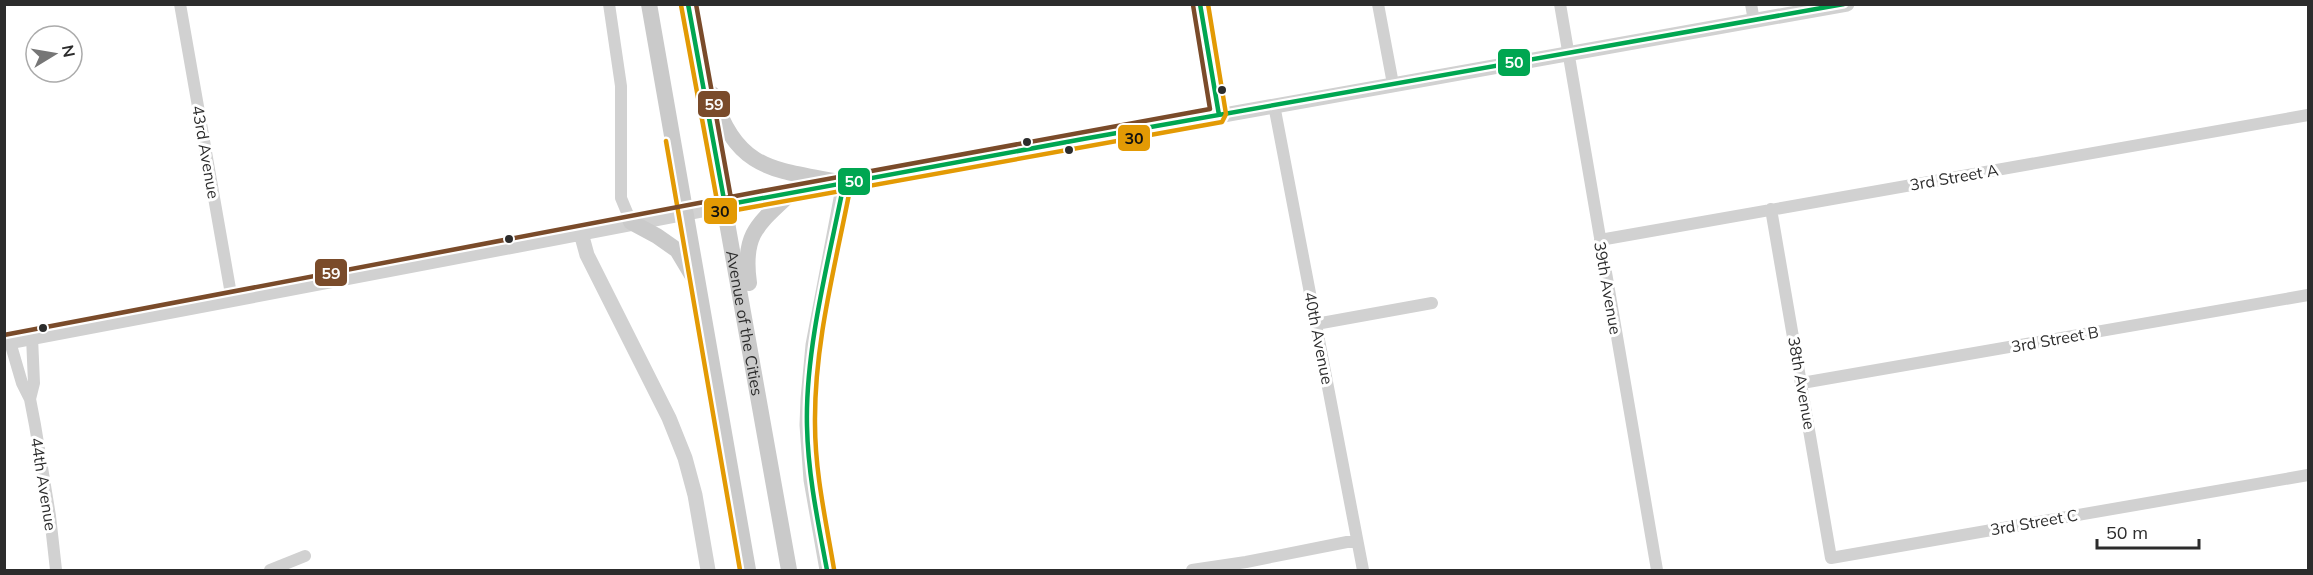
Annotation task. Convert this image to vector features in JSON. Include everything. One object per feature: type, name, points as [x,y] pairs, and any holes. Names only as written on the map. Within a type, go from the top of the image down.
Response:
[{"type":"main road","points":[[649,4],[748,570]]},
{"type":"main road","name":"Avenue of the Cities","points":[[688,4],[789,570]]},
{"type":"main road","points":[[695,40],[713,98],[734,141],[761,164],[844,183]]},
{"type":"main road","points":[[784,542],[774,433],[746,255],[748,244],[755,231],[764,219],[791,194]]},
{"type":"main road","points":[[631,222],[677,250],[699,288]]},
{"type":"street","name":"43rd Avenue","points":[[180,4],[232,300]]},
{"type":"street","points":[[609,4],[621,86],[621,198],[631,222]]},
{"type":"street","points":[[1200,4],[1219,115]]},
{"type":"street","points":[[1378,4],[1393,84]]},
{"type":"street","name":"39th Avenue","points":[[1560,4],[1657,570]]},
{"type":"street","points":[[1751,4],[1754,21]]},
{"type":"street","points":[[7,342],[631,222],[1847,4]]},
{"type":"street","name":"40th Avenue","points":[[1274,105],[1363,570]]},
{"type":"street","name":"3rd Street A","points":[[1600,240],[2308,115]]},
{"type":"street","points":[[826,570],[810,472],[808,399],[813,345],[844,183]]},
{"type":"street","name":"38th Avenue","points":[[1771,209],[1831,558]]},
{"type":"street","points":[[581,233],[587,255],[669,418],[685,458],[695,495],[708,570]]},
{"type":"street","name":"3rd Street B","points":[[1802,382],[2308,295]]},
{"type":"street","points":[[1316,324],[1432,303]]},
{"type":"street","name":"44th Avenue","points":[[30,399],[34,383],[32,338]]},
{"type":"street","name":"44th Avenue","points":[[7,342],[30,399],[50,516],[56,570]]},
{"type":"street","name":"3rd Street C","points":[[1831,558],[2308,475]]},
{"type":"street","points":[[1192,570],[1357,540]]},
{"type":"street","points":[[270,570],[305,556]]},
{"type":"transit line","name":"50","points":[[688,4],[725,205],[1844,4]]},
{"type":"transit line","name":"59","points":[[696,4],[732,204]]},
{"type":"transit line","name":"50","points":[[1200,4],[1219,115]]},
{"type":"transit line","name":"30","points":[[681,5],[718,206],[720,211],[725,212],[1222,122],[1226,114],[1208,4]]},
{"type":"transit line","name":"59","points":[[4,335],[762,191],[1210,109],[1193,5]]},
{"type":"transit line","name":"30","points":[[666,141],[740,570]]},
{"type":"transit line","name":"50","points":[[827,570],[809,462],[807,397],[819,304],[844,183]]},
{"type":"transit line","name":"30","points":[[834,569],[817,461],[816,394],[822,333],[851,184]]}]
